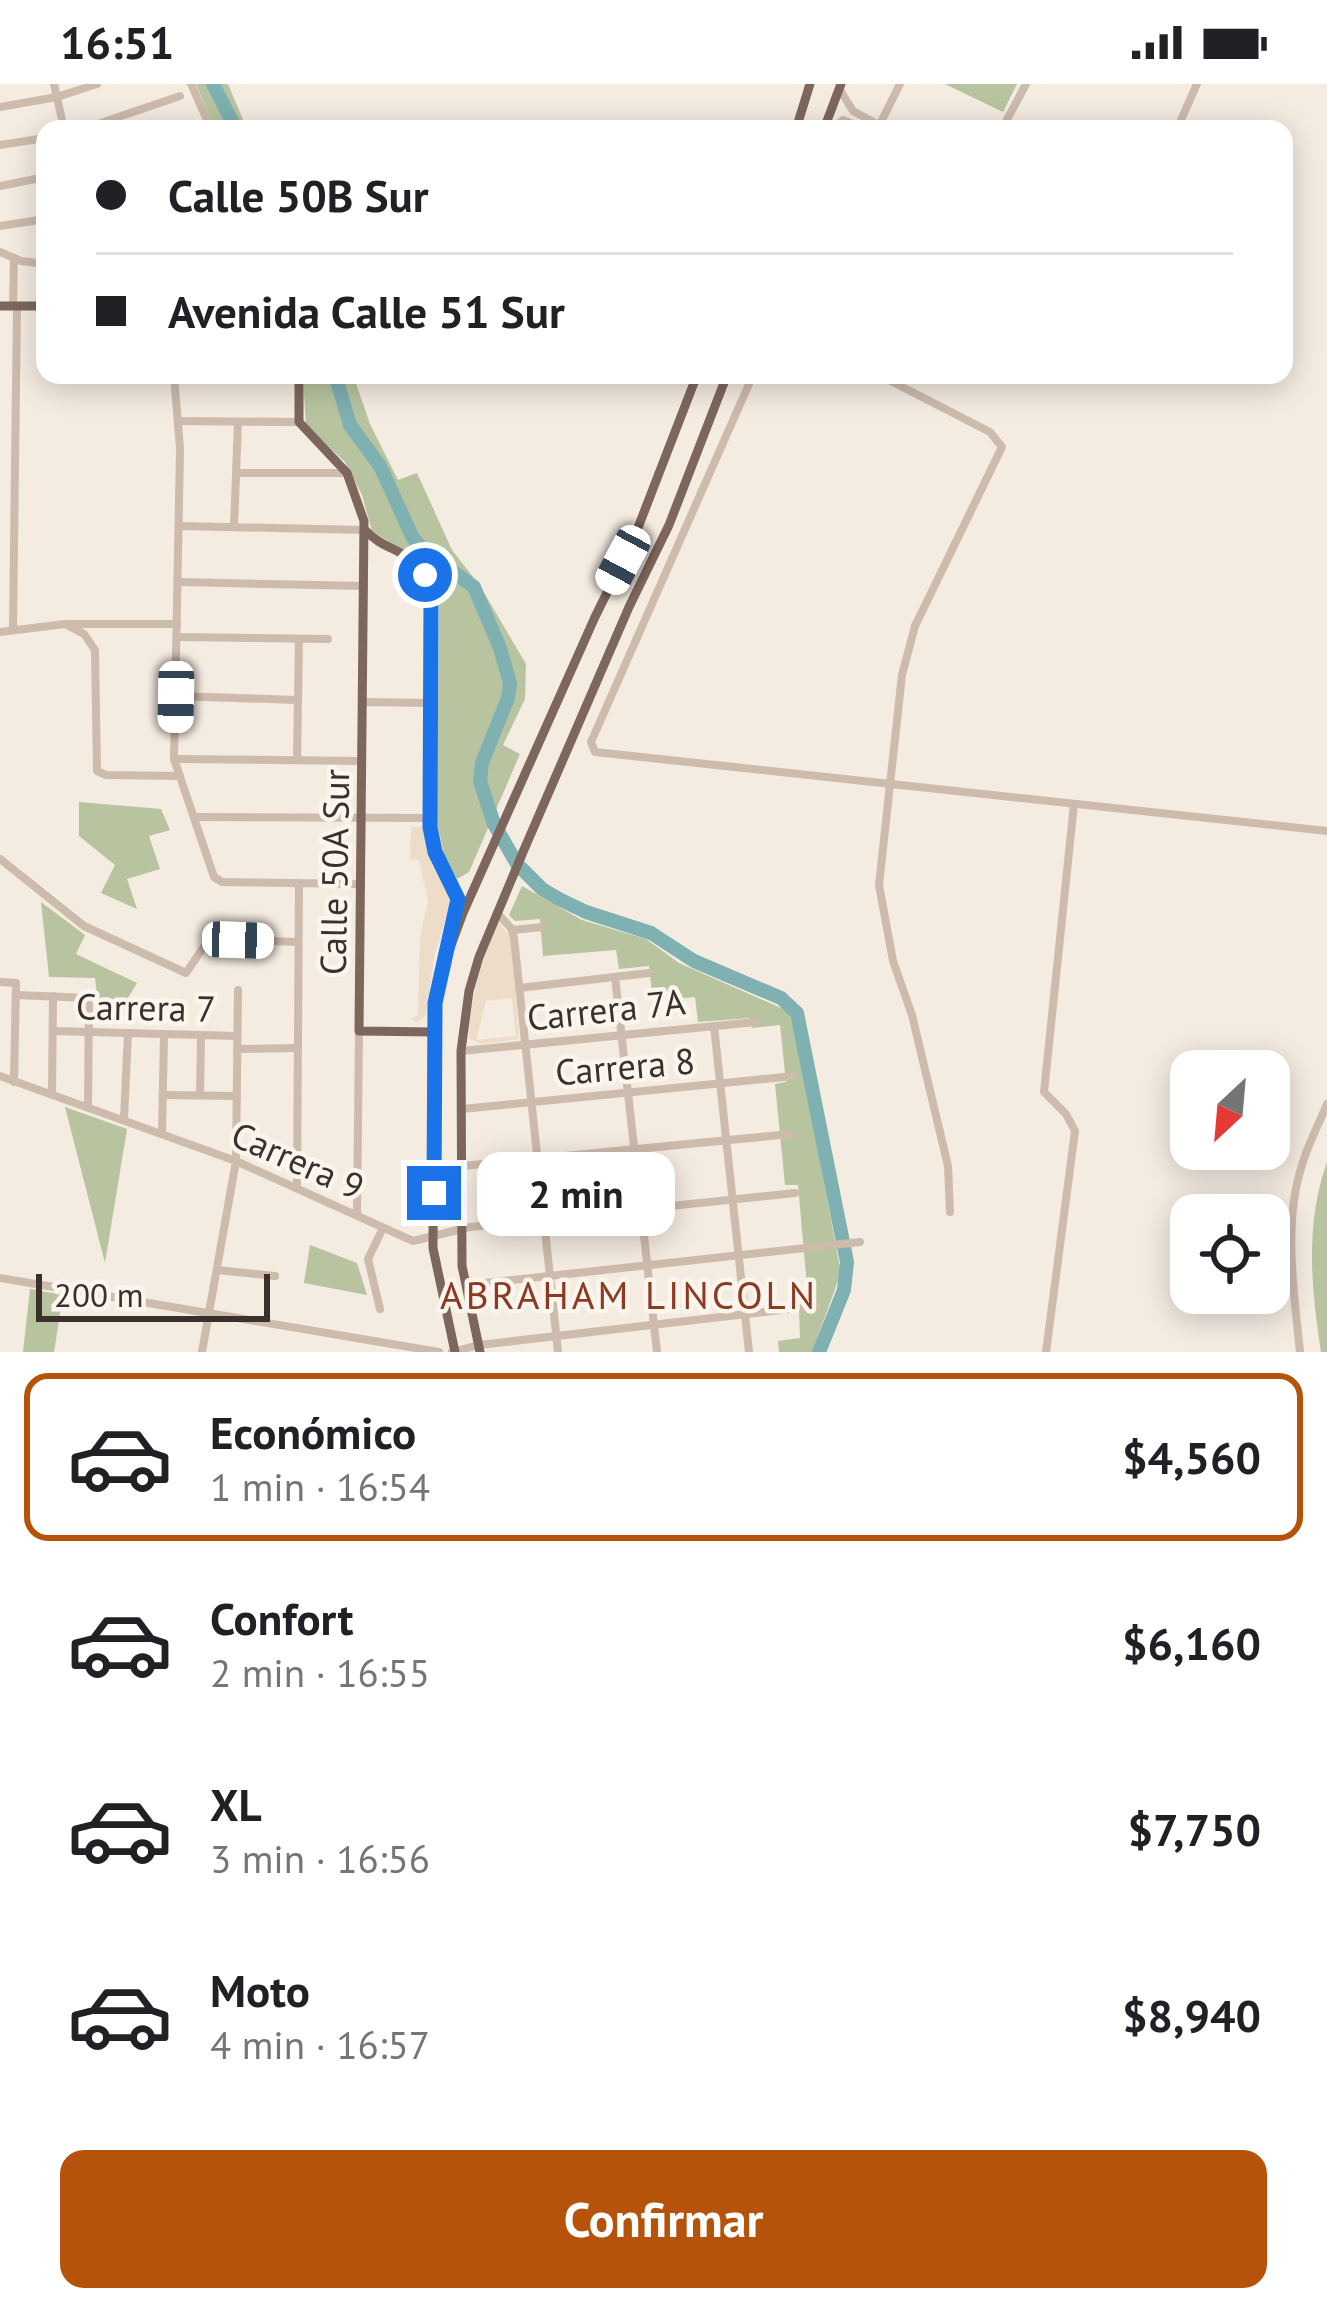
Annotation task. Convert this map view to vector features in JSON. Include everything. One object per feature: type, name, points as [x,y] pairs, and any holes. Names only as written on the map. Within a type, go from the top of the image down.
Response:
[{"type":"main road","points":[[799,120],[810,84]]},
{"type":"main road","points":[[830,120],[840,86]]},
{"type":"main road","points":[[298,384],[299,422],[347,472]]},
{"type":"main road","points":[[442,968],[634,538],[694,384]]},
{"type":"main road","points":[[480,1348],[463,1276],[461,1051],[469,991],[497,913],[669,525],[724,384]]},
{"type":"main road","name":"Calle 50A Sur","points":[[347,472],[365,530],[359,1030]]},
{"type":"main road","points":[[365,530],[413,560],[425,575],[431,599],[429,818],[435,852],[458,899],[434,1032],[434,1270],[453,1352]]},
{"type":"main road","points":[[359,1030],[434,1032]]},
{"type":"street","points":[[54,84],[62,120]]},
{"type":"street","points":[[0,107],[97,84]]},
{"type":"street","points":[[191,84],[207,120]]},
{"type":"street","points":[[884,120],[900,84]]},
{"type":"street","points":[[1007,120],[1026,84]]},
{"type":"street","points":[[1181,120],[1197,84]]},
{"type":"street","points":[[840,86],[853,111],[868,120]]},
{"type":"street","points":[[109,120],[180,96]]},
{"type":"street","points":[[0,145],[36,139]]},
{"type":"street","points":[[0,186],[36,179]]},
{"type":"street","points":[[0,226],[36,220]]},
{"type":"street","points":[[0,252],[36,262]]},
{"type":"street","points":[[14,258],[10,306],[14,628]]},
{"type":"street","points":[[175,384],[179,526],[174,759],[194,817],[218,880],[361,884]]},
{"type":"street","points":[[749,384],[591,746],[600,754],[1327,831]]},
{"type":"street","points":[[897,384],[990,432],[1002,447],[915,626],[902,675],[880,861],[881,903],[948,1166],[950,1212]]},
{"type":"street","points":[[179,422],[299,422]]},
{"type":"street","points":[[234,527],[238,422]]},
{"type":"street","points":[[236,473],[347,472]]},
{"type":"street","points":[[179,526],[365,530]]},
{"type":"street","points":[[178,582],[364,586]]},
{"type":"street","points":[[64,624],[84,634],[95,650],[97,771],[106,776],[180,776]]},
{"type":"street","points":[[0,632],[64,624],[177,624]]},
{"type":"street","points":[[177,637],[328,639]]},
{"type":"street","points":[[297,760],[299,639]]},
{"type":"street","points":[[176,697],[298,700]]},
{"type":"street","points":[[363,702],[430,703]]},
{"type":"street","points":[[174,759],[362,761]]},
{"type":"street","points":[[1046,1352],[1075,1131],[1044,1092],[1074,804]]},
{"type":"street","points":[[194,817],[429,818]]},
{"type":"street","points":[[0,859],[84,926],[188,973],[206,940],[298,942]]},
{"type":"street","points":[[297,1186],[298,884]]},
{"type":"street","points":[[497,913],[512,931],[558,1352]]},
{"type":"street","points":[[512,931],[544,927]]},
{"type":"street","points":[[519,988],[649,973]]},
{"type":"street","points":[[615,977],[657,1352]]},
{"type":"street","points":[[0,982],[16,983],[14,1082]]},
{"type":"street","points":[[202,1352],[236,1161],[238,990]]},
{"type":"street","points":[[16,995],[89,998],[88,1106]]},
{"type":"street","points":[[52,1095],[53,995]]},
{"type":"street","name":"Carrera 7A","points":[[461,1051],[755,1022]]},
{"type":"street","points":[[714,1026],[749,1352]]},
{"type":"street","name":"Calle 50A Sur","points":[[357,1215],[359,1030]]},
{"type":"street","name":"Carrera 7","points":[[52,1031],[237,1036]]},
{"type":"street","points":[[124,1119],[128,1033]]},
{"type":"street","points":[[162,1133],[164,1034]]},
{"type":"street","points":[[200,1095],[201,1035]]},
{"type":"street","points":[[237,1048],[298,1048]]},
{"type":"street","name":"Carrera 9","points":[[0,1076],[236,1161],[413,1241],[462,1229],[795,1192]]},
{"type":"street","name":"Carrera 8","points":[[462,1109],[794,1076]]},
{"type":"street","points":[[163,1095],[237,1096]]},
{"type":"street","points":[[1300,1352],[1294,1206],[1301,1166],[1327,1104]]},
{"type":"street","points":[[462,1166],[791,1134]]},
{"type":"street","points":[[380,1309],[368,1259],[382,1228]]},
{"type":"street","points":[[476,1284],[858,1243]]},
{"type":"street","points":[[217,1270],[274,1276]]},
{"type":"street","points":[[0,1278],[439,1352]]},
{"type":"street","points":[[453,1352],[816,1306]]},
{"type":"street","points":[[357,1352],[359,1340]]},
{"type":"green space","points":[[196,84],[228,84],[243,120],[211,120]]},
{"type":"green space","points":[[945,84],[1017,84],[1003,112]]},
{"type":"green space","points":[[304,384],[356,384],[398,480],[417,473],[452,550],[480,586],[526,664],[525,699],[503,745],[520,754],[469,872],[457,879],[444,855],[437,822],[439,598],[435,583],[422,563],[372,531],[362,495],[345,462],[306,426]]},
{"type":"green space","points":[[79,802],[161,809],[170,830],[149,836],[160,869],[127,879],[137,909],[101,893],[115,865],[79,836]]},
{"type":"green space","points":[[522,886],[582,920],[646,939],[679,963],[788,1011],[841,1273],[812,1352],[779,1352],[778,1341],[800,1338],[799,1310],[809,1308],[798,1185],[785,1185],[775,1084],[786,1082],[780,1025],[752,1028],[750,1018],[698,1022],[695,997],[653,1001],[649,966],[619,969],[616,950],[543,956],[540,919],[515,921],[509,915]]},
{"type":"green space","points":[[41,902],[85,935],[76,954],[137,983],[126,1001],[147,1012],[145,1016],[99,1013],[95,978],[49,977]]},
{"type":"green space","points":[[65,1107],[127,1129],[105,1263]]},
{"type":"green space","points":[[1327,1162],[1327,1352],[1321,1352],[1312,1256],[1315,1209]]},
{"type":"green space","points":[[310,1245],[357,1263],[367,1295],[304,1283]]},
{"type":"green space","points":[[30,1289],[63,1295],[54,1352],[23,1352]]},
{"type":"shaded area","points":[[411,827],[425,827],[428,848],[451,900],[434,957],[426,1015],[417,1022],[411,1019],[418,1015],[420,936],[428,901],[419,860],[410,859]]},
{"type":"shaded area","points":[[497,921],[511,938],[519,1039],[481,1044],[469,1038],[480,965]],"holes":[[[512,998],[516,1036],[476,1040],[486,1001]]]},
{"type":"waterway","points":[[213,84],[231,120]]},
{"type":"waterway","points":[[338,384],[350,425],[380,466],[413,538],[474,587],[500,648],[510,683],[508,698],[482,763],[480,781],[494,824],[517,864],[559,899],[651,933],[694,961],[781,998],[797,1013],[847,1262],[844,1290],[819,1352]]},
{"type":"district","name":"ABRAHAM LINCOLN","points":[[629,1294]]},
{"type":"route","points":[[425,575],[431,599],[429,818],[435,852],[458,899],[435,1003],[434,1193]]}]
